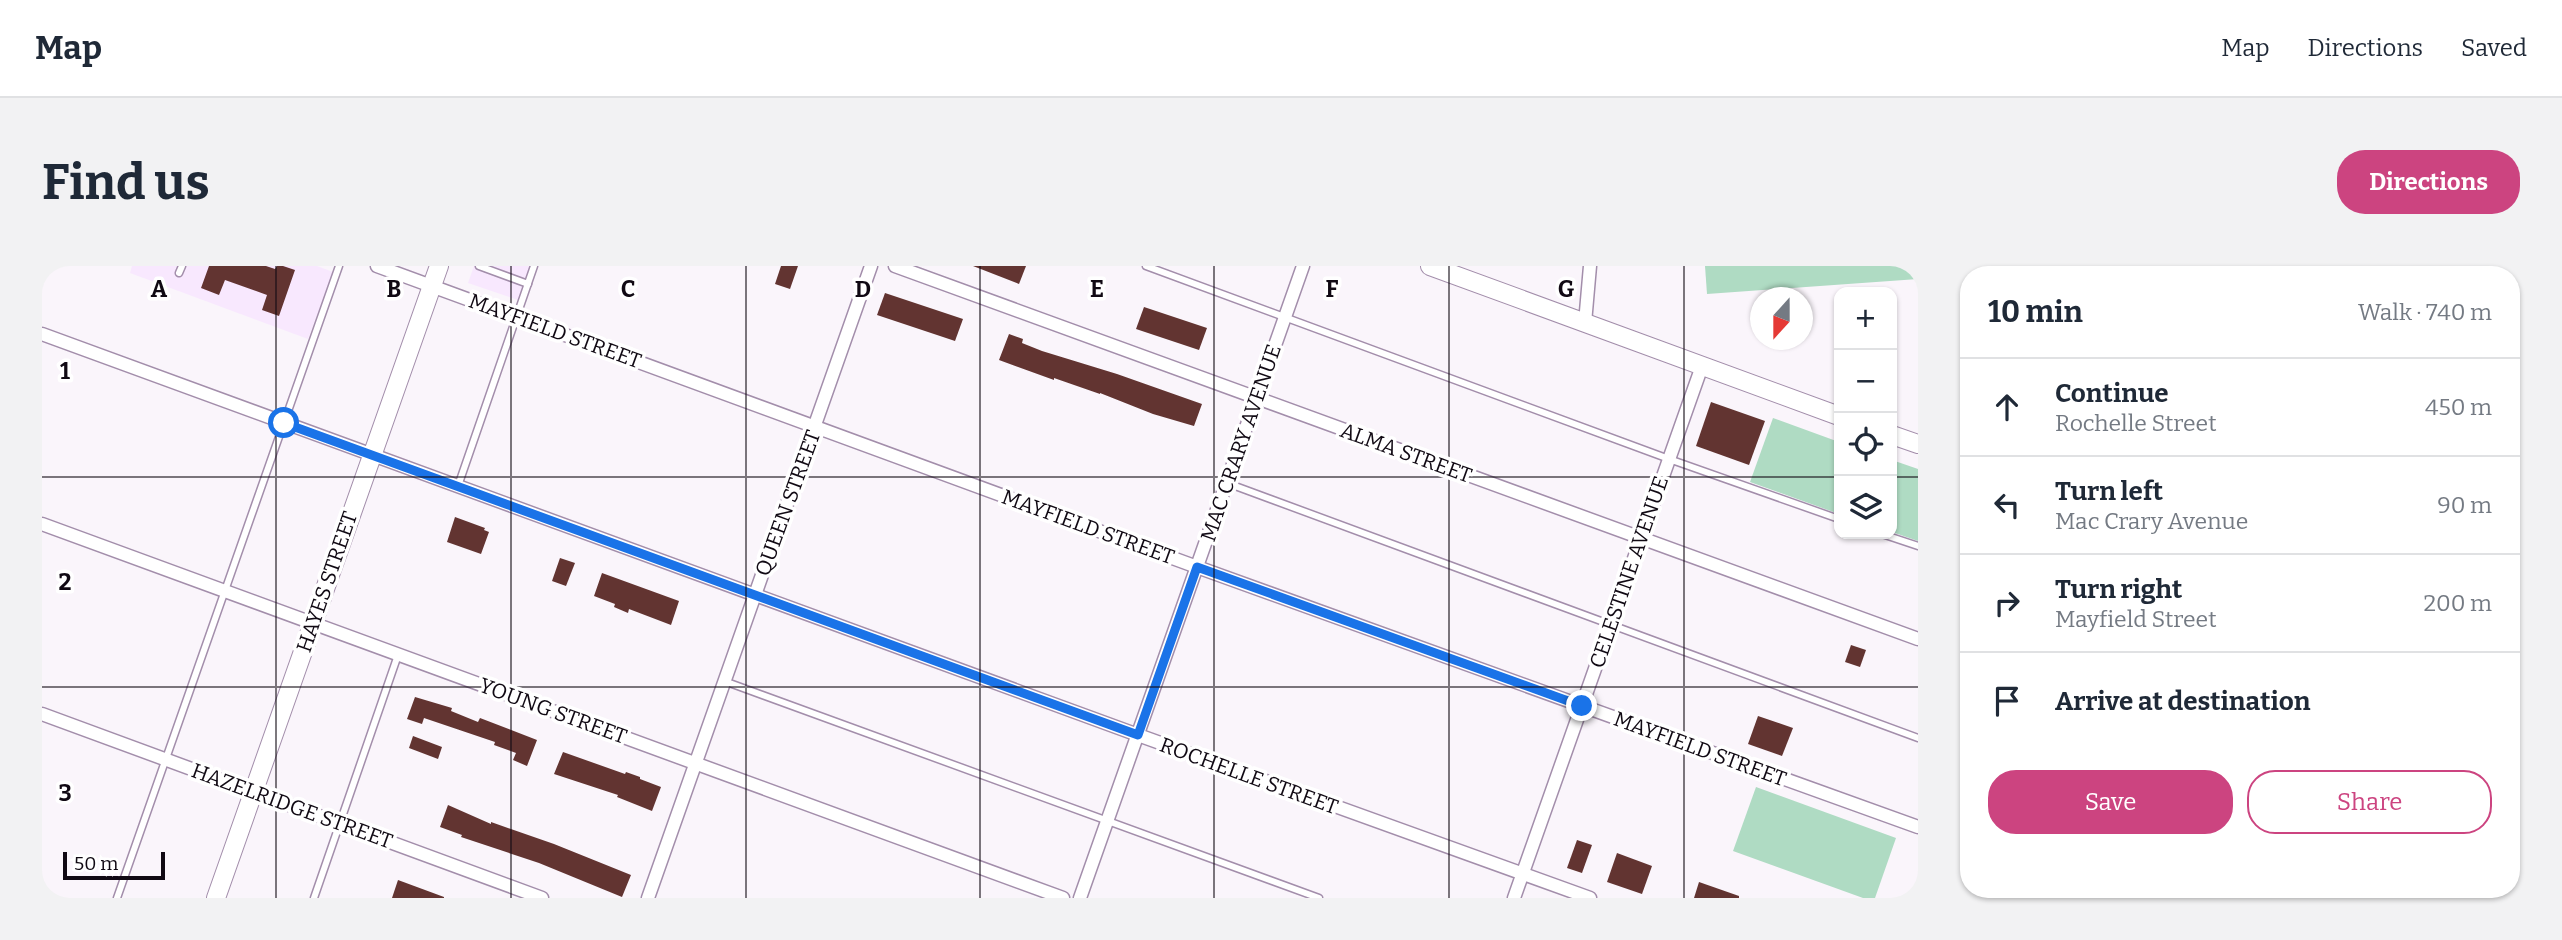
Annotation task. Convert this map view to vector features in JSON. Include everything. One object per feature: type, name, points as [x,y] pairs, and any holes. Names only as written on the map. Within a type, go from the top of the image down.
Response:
[{"type":"street","name":"MAYFIELD STREET","points":[[377,266],[1197,567],[1918,827]]},
{"type":"street","name":"HAYES STREET","points":[[216,898],[439,266]]},
{"type":"street","name":"QUEEN STREET","points":[[648,898],[872,266]]},
{"type":"street","name":"ALMA STREET","points":[[895,266],[1918,639]]},
{"type":"street","name":"MAC CRARY AVENUE","points":[[1080,898],[1303,266]]},
{"type":"street","points":[[1430,266],[1834,414]]},
{"type":"street","points":[[1585,323],[1590,266]]},
{"type":"street","name":"ROCHELLE STREET","points":[[42,334],[1590,898]]},
{"type":"street","name":"CELESTINE AVENUE","points":[[1514,898],[1702,366]]},
{"type":"street","points":[[1897,437],[1918,444]]},
{"type":"street","name":"YOUNG STREET","points":[[42,524],[1063,898]]},
{"type":"street","name":"HAZELRIDGE STREET","points":[[42,715],[542,898]]},
{"type":"lane","points":[[117,898],[339,266]]},
{"type":"lane","points":[[479,266],[528,284]]},
{"type":"lane","points":[[458,487],[534,266]]},
{"type":"lane","points":[[1146,266],[1834,517]]},
{"type":"lane","points":[[1227,483],[1918,738]]},
{"type":"lane","points":[[1897,539],[1918,546]]},
{"type":"lane","points":[[314,898],[398,654]]},
{"type":"lane","points":[[724,681],[1319,898]]},
{"type":"shaded area","points":[[132,266],[317,266],[333,272],[308,339],[130,273]]},
{"type":"shaded area","points":[[474,266],[531,266],[518,300],[468,283]]},
{"type":"green space","points":[[1705,266],[1918,266],[1918,279],[1805,287],[1750,287],[1750,291],[1707,294]]},
{"type":"green space","points":[[1773,418],[1834,440],[1834,512],[1750,482]]},
{"type":"green space","points":[[1897,462],[1918,469],[1918,541],[1897,534]]},
{"type":"green space","points":[[1756,787],[1896,838],[1875,898],[1863,898],[1733,851]]},
{"type":"building","points":[[209,266],[266,266],[275,269],[277,266],[283,266],[295,270],[279,316],[262,310],[267,295],[225,280],[219,295],[201,288]]},
{"type":"building","points":[[781,266],[798,266],[790,289],[775,284]]},
{"type":"building","points":[[973,266],[1026,266],[1019,284]]},
{"type":"building","points":[[885,293],[963,319],[955,341],[877,315]]},
{"type":"building","points":[[1144,307],[1207,328],[1199,350],[1136,329]]},
{"type":"building","points":[[1009,334],[1042,351],[1202,404],[1194,426],[999,360]]},
{"type":"building","points":[[1711,402],[1765,421],[1749,465],[1696,446]]},
{"type":"building","points":[[455,517],[489,532],[481,554],[447,542]]},
{"type":"building","points":[[560,558],[575,563],[566,586],[552,581]]},
{"type":"building","points":[[602,573],[679,601],[671,625],[629,609],[628,613],[614,607],[615,604],[594,596]]},
{"type":"building","points":[[1851,645],[1866,650],[1860,667],[1845,662]]},
{"type":"building","points":[[415,697],[452,708],[451,711],[478,722],[480,718],[537,740],[527,766],[513,760],[516,753],[494,745],[495,742],[424,718],[422,724],[407,719]]},
{"type":"building","points":[[1758,716],[1793,728],[1782,756],[1748,744]]},
{"type":"building","points":[[413,736],[442,747],[438,759],[409,748]]},
{"type":"building","points":[[563,752],[640,777],[661,787],[652,811],[617,797],[618,795],[554,774]]},
{"type":"building","points":[[448,805],[491,824],[554,844],[631,875],[622,897],[440,827]]},
{"type":"building","points":[[1577,840],[1592,845],[1582,873],[1567,868]]},
{"type":"building","points":[[1617,853],[1652,866],[1642,894],[1607,882]]},
{"type":"building","points":[[398,880],[444,897],[444,898],[392,898]]},
{"type":"building","points":[[1699,882],[1739,896],[1739,898],[1694,898]]},
{"type":"route","points":[[284,423],[1138,735],[1197,567],[1582,706]]}]
